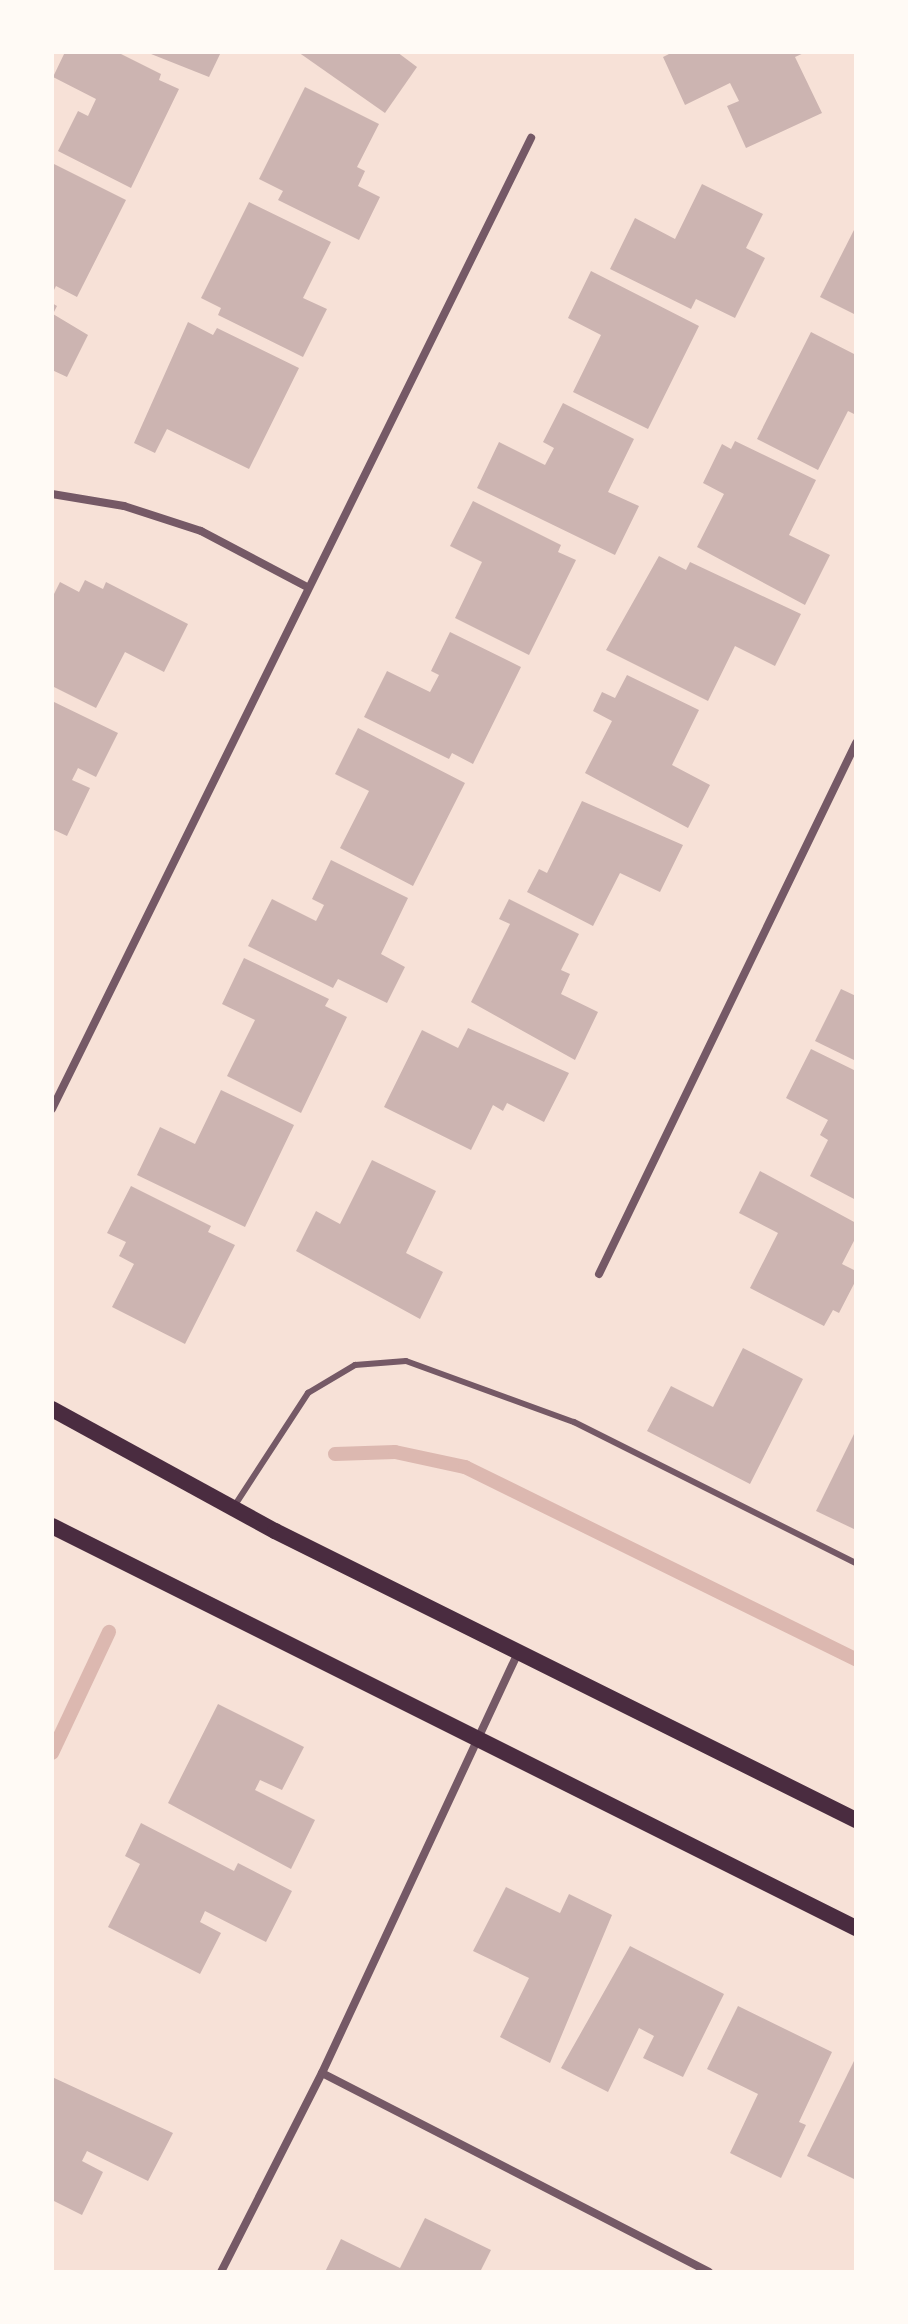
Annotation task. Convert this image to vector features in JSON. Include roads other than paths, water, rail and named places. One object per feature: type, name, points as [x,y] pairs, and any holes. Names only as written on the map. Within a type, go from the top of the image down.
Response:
[{"type":"main road","points":[[52,1409],[233,1508],[856,1820]]},
{"type":"main road","points":[[52,1526],[856,1928]]},
{"type":"street","points":[[52,1109],[531,138]]},
{"type":"street","points":[[52,494],[124,506],[201,531],[307,587]]},
{"type":"street","points":[[599,1274],[856,743]]},
{"type":"street","points":[[221,2272],[322,2073],[518,1652]]},
{"type":"street","points":[[322,2073],[709,2272]]},
{"type":"lane","points":[[233,1508],[308,1393],[355,1365],[406,1361],[574,1422],[856,1563]]},
{"type":"waterway","points":[[335,1454],[395,1452],[465,1467],[856,1659]]},
{"type":"waterway","points":[[52,1753],[109,1632]]}]
